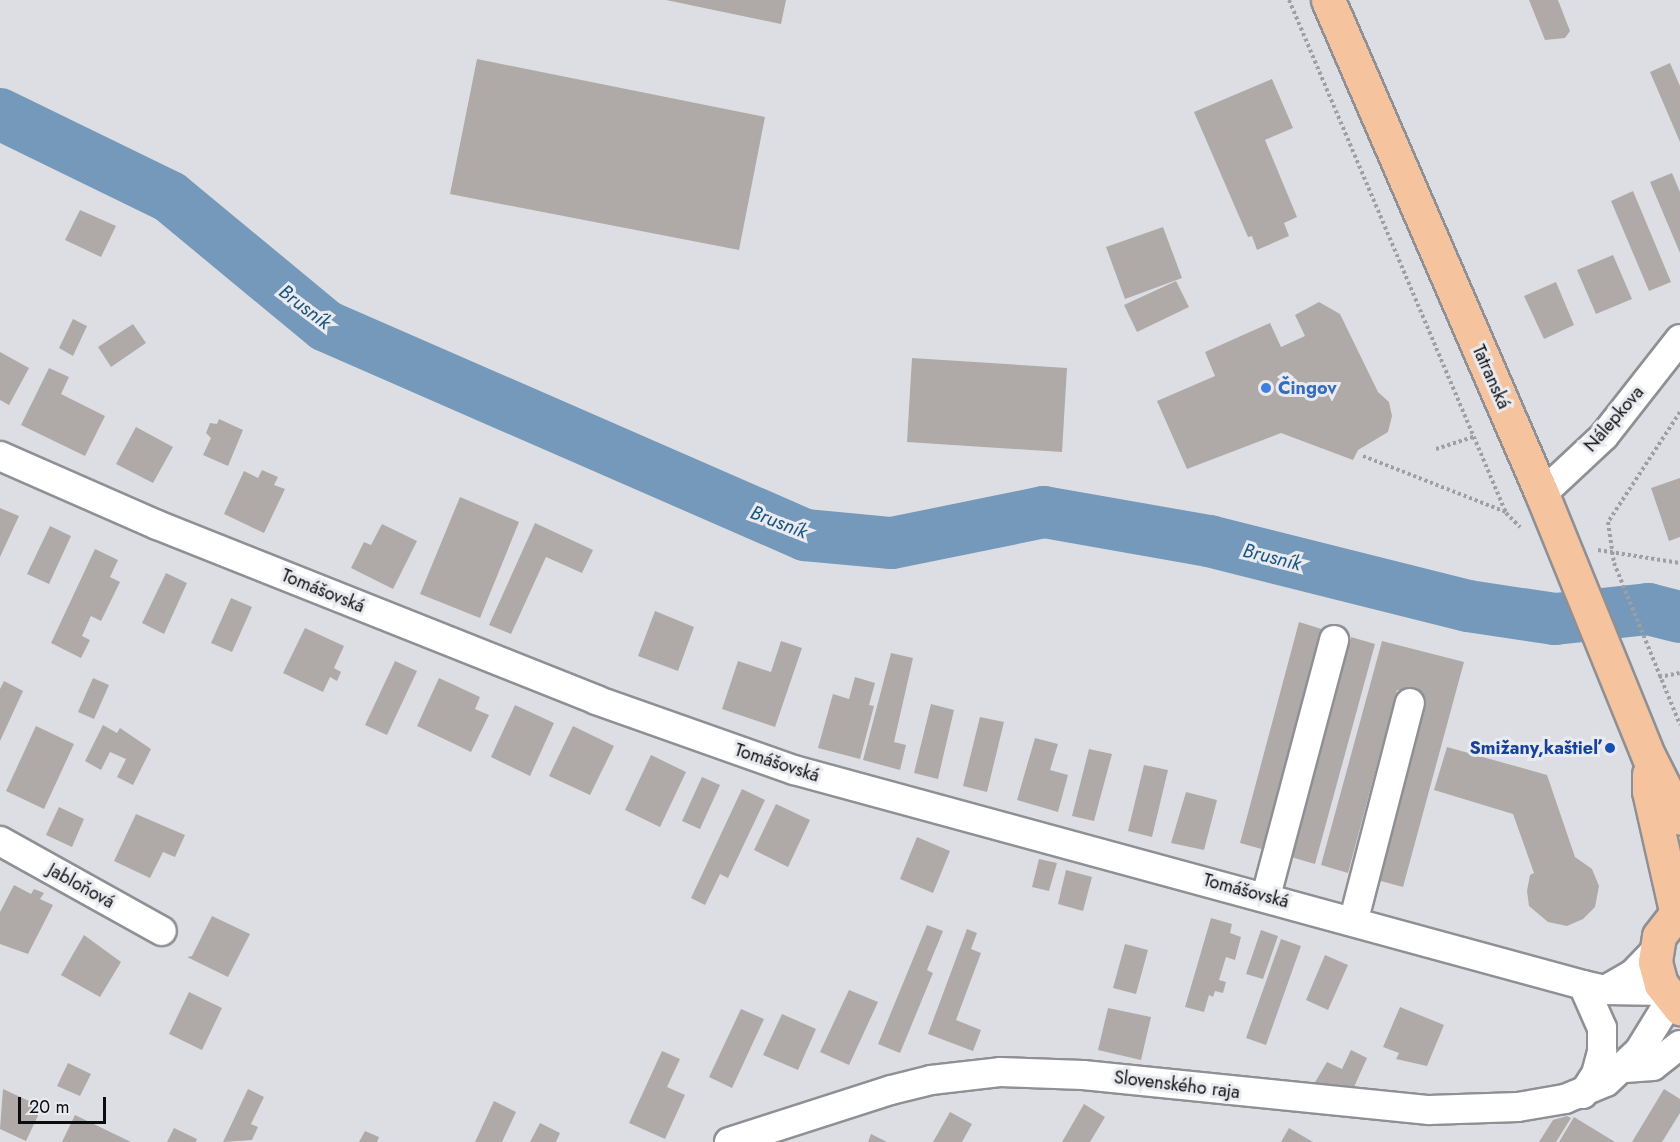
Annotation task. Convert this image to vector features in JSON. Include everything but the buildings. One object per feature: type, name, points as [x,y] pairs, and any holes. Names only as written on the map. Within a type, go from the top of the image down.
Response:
[{"type":"main road","name":"Tatranská","points":[[1328,0],[1542,494],[1581,554],[1614,671],[1648,757],[1680,818]]},
{"type":"main road","name":"Tatranská","points":[[1648,757],[1649,791],[1678,910],[1659,936],[1656,950]]},
{"type":"main road","points":[[1656,950],[1657,973],[1672,1000]]},
{"type":"street","name":"Nálepkova","points":[[1542,494],[1604,436],[1680,339]]},
{"type":"street","name":"Tomášovská","points":[[0,456],[157,525],[596,700],[772,762],[1354,919],[1594,987],[1672,1000]]},
{"type":"street","points":[[1266,896],[1334,640]]},
{"type":"street","points":[[1354,919],[1410,703]]},
{"type":"street","name":"Jabloňová","points":[[0,841],[162,931]]},
{"type":"street","points":[[1583,1094],[1596,1074],[1602,1040],[1594,987],[1634,973],[1656,950]]},
{"type":"street","name":"Slovenského raja","points":[[729,1142],[891,1090],[931,1080],[1000,1072],[1083,1075],[1429,1110],[1518,1107],[1583,1094],[1625,1068],[1651,1035],[1672,1000]]},
{"type":"street","name":"Slovenského raja","points":[[1625,1068],[1667,1063],[1680,1045]]},
{"type":"path","points":[[1289,0],[1506,513],[1528,536]]},
{"type":"path","points":[[1680,412],[1608,522],[1614,563],[1680,725]]},
{"type":"path","points":[[1436,449],[1474,437]]},
{"type":"path","points":[[1363,456],[1506,513]]},
{"type":"path","points":[[1581,554],[1612,551],[1680,563]]},
{"type":"path","points":[[1659,677],[1680,673]]},
{"type":"waterway","name":"Brusník","points":[[0,114],[170,197],[326,326],[805,535],[892,543],[1044,512],[1209,541],[1468,606],[1555,619],[1648,609],[1680,617]]},
{"type":"place","name":"Čingov","points":[[1266,388]]},
{"type":"place","name":"Smižany,kaštieľ","points":[[1610,748]]}]
